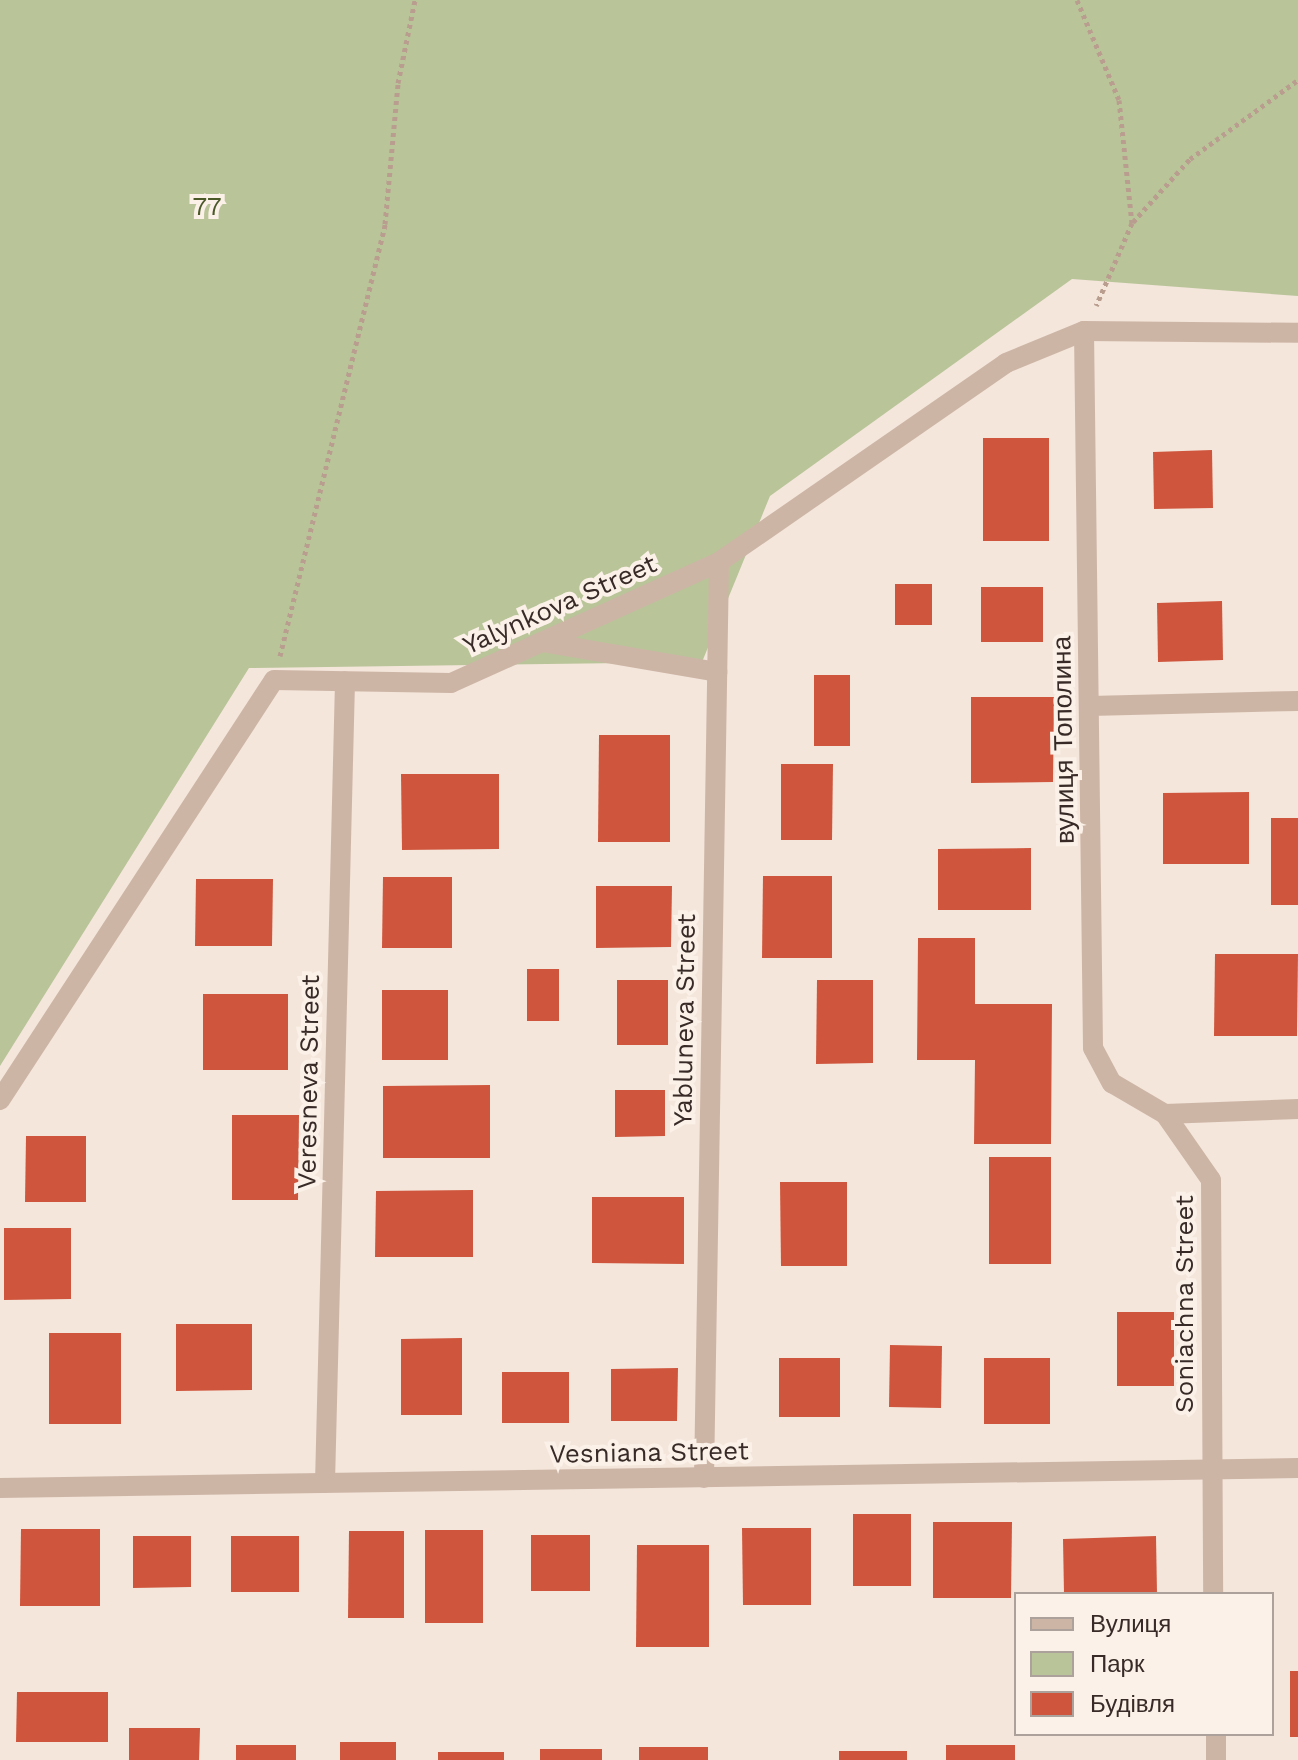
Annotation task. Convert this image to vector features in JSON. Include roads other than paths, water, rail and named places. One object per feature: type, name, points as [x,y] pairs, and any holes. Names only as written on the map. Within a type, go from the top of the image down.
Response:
[{"type":"street","name":"Yalynkova Street","points":[[0,1100],[274,680],[451,683],[719,562],[1006,363],[1084,331],[1298,333]]},
{"type":"street","name":"вулиця Тополина","points":[[1084,331],[1093,1048],[1112,1083],[1165,1114]]},
{"type":"street","name":"Yabluneva Street","points":[[704,1478],[719,562]]},
{"type":"street","points":[[542,642],[717,672]]},
{"type":"street","name":"Veresneva Street","points":[[325,1483],[345,681]]},
{"type":"street","points":[[1090,706],[1298,701]]},
{"type":"street","points":[[1165,1114],[1298,1109]]},
{"type":"street","name":"Soniachna Street","points":[[1165,1114],[1211,1180],[1213,1592]]},
{"type":"street","name":"Vesniana Street","points":[[0,1488],[1298,1468]]},
{"type":"street","points":[[1216,1736],[1216,1760]]},
{"type":"park label","name":"77","points":[[207,207]]}]
